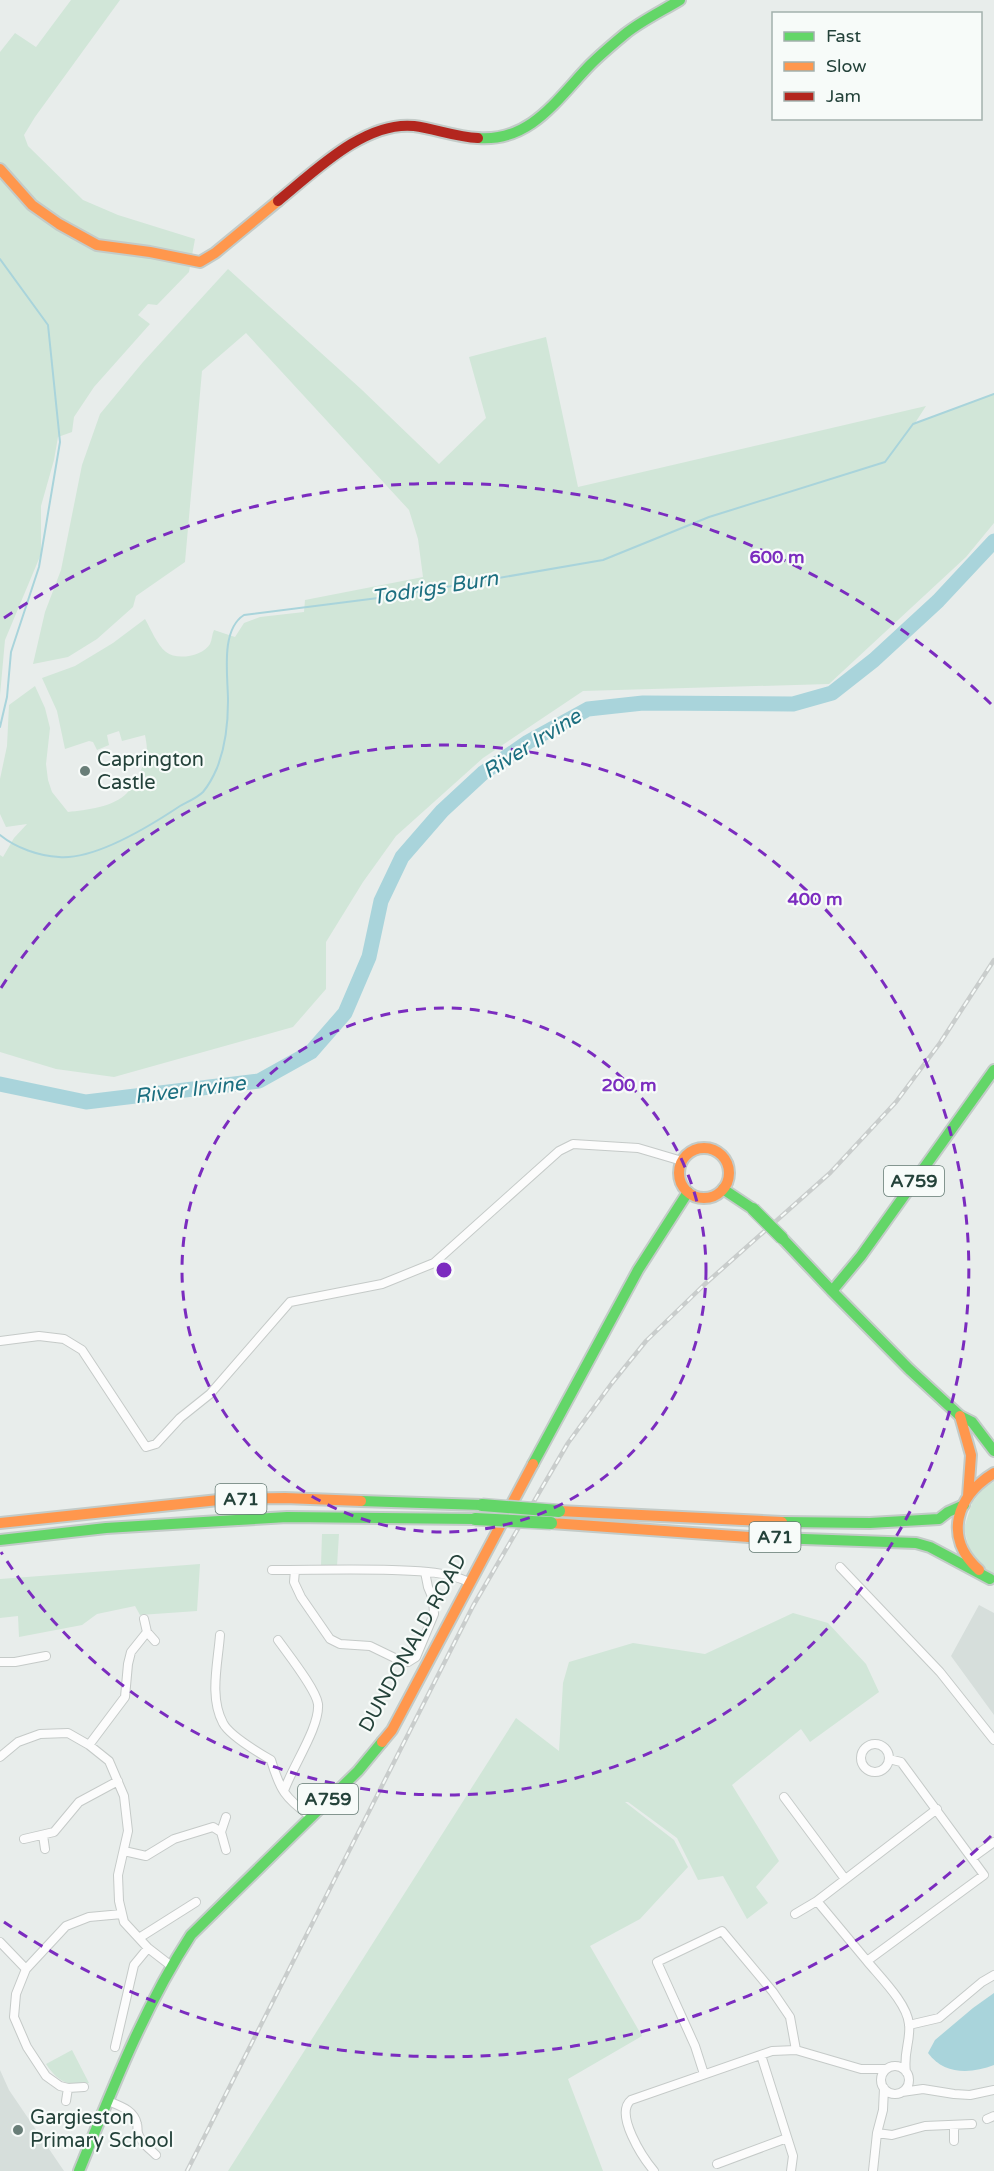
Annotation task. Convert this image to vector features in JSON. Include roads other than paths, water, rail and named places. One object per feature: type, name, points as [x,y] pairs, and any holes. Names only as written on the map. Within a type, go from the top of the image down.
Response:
[{"type":"main road","points":[[0,169],[32,205],[59,224],[97,245],[200,262],[215,253],[337,153],[377,130],[412,126],[462,137],[492,139],[524,129],[543,116],[591,64],[626,33],[680,0]]},
{"type":"main road","name":"A759","points":[[832,1291],[868,1246],[994,1070]]},
{"type":"main road","points":[[697,1149],[715,1151],[723,1157],[727,1164],[729,1175],[723,1189],[707,1198],[688,1192],[680,1178],[682,1161],[697,1149]]},
{"type":"main road","points":[[723,1189],[753,1209],[909,1369],[960,1416],[972,1422],[994,1451]]},
{"type":"main road","name":"DUNDONALD ROAD","points":[[79,2171],[170,1965],[191,1935],[358,1771],[392,1730],[469,1582],[638,1270],[688,1192]]},
{"type":"main road","points":[[960,1416],[972,1456],[972,1471],[966,1501]]},
{"type":"main road","name":"A71","points":[[992,1581],[971,1564],[960,1548],[958,1529],[966,1501],[978,1484],[994,1473]]},
{"type":"main road","name":"A71","points":[[0,1523],[239,1499],[285,1497],[482,1504],[745,1521],[870,1523],[939,1518],[966,1501]]},
{"type":"main road","name":"A71","points":[[0,1540],[106,1528],[286,1517],[475,1519],[754,1537],[916,1543],[930,1547],[992,1581]]},
{"type":"street","points":[[0,1341],[39,1336],[64,1339],[82,1350],[146,1448],[156,1444],[180,1418],[210,1394],[290,1302],[382,1284],[434,1263],[559,1151],[573,1144],[638,1148],[682,1161]]},
{"type":"street","points":[[840,1566],[939,1672],[994,1740]]},
{"type":"street","points":[[272,1570],[368,1569],[425,1572],[456,1576],[469,1582]]},
{"type":"street","points":[[296,1570],[294,1582],[301,1597],[330,1639],[340,1644],[370,1646],[400,1661],[408,1662],[416,1657],[434,1614],[433,1599],[425,1572]]},
{"type":"street","points":[[144,1619],[147,1632],[155,1641]]},
{"type":"street","points":[[89,1745],[125,1697],[131,1652],[147,1632]]},
{"type":"street","points":[[220,1635],[215,1697],[223,1725],[245,1744],[271,1760],[278,1785],[294,1805],[310,1816]]},
{"type":"street","points":[[278,1640],[314,1692],[318,1704],[315,1721],[289,1775],[284,1791]]},
{"type":"street","points":[[0,1662],[15,1662],[46,1656]]},
{"type":"street","points":[[0,1757],[18,1742],[40,1734],[68,1733],[89,1745],[109,1761],[124,1796],[128,1831],[118,1875],[119,1900],[124,1922],[148,1948],[170,1965]]},
{"type":"street","points":[[867,1961],[984,1875],[938,1809],[901,1762],[889,1759]]},
{"type":"street","points":[[24,1839],[54,1832],[79,1802],[118,1781]]},
{"type":"street","points":[[784,1797],[846,1879]]},
{"type":"street","points":[[795,1914],[817,1901],[938,1809]]},
{"type":"street","points":[[226,1817],[221,1832],[226,1851]]},
{"type":"street","points":[[124,1851],[146,1856],[174,1839],[194,1832],[213,1827],[221,1832]]},
{"type":"street","points":[[43,1835],[45,1849]]},
{"type":"street","points":[[972,1858],[994,1842]]},
{"type":"street","points":[[817,1901],[899,2001],[909,2025],[904,2060],[908,2086],[883,2110]]},
{"type":"street","points":[[139,1938],[196,1902]]},
{"type":"street","points":[[84,2087],[60,2086],[46,2076],[27,2047],[14,2017],[16,1994],[26,1969],[66,1926],[88,1917],[122,1914]]},
{"type":"street","points":[[704,2074],[695,2046],[657,1962],[722,1931],[773,1992],[790,2017],[796,2050]]},
{"type":"street","points":[[0,1942],[26,1969]]},
{"type":"street","points":[[115,2047],[134,1965],[148,1948]]},
{"type":"street","points":[[909,2025],[939,2018],[982,1982],[994,1975]]},
{"type":"street","points":[[873,2171],[877,2133],[883,2110],[881,2079],[905,2046]]},
{"type":"street","points":[[654,2171],[636,2144],[624,2113],[625,2106],[631,2100],[772,2051],[796,2050],[861,2068],[900,2067],[923,2089]]},
{"type":"street","points":[[761,2055],[793,2156],[791,2171]]},
{"type":"street","points":[[861,2068],[890,2093],[923,2089],[970,2095],[994,2090]]},
{"type":"street","points":[[66,2101],[68,2088]]},
{"type":"street","points":[[108,2101],[124,2107],[133,2114],[138,2134],[144,2144],[156,2155]]},
{"type":"street","points":[[877,2133],[892,2135],[925,2126],[972,2124]]},
{"type":"street","points":[[954,2125],[954,2141]]},
{"type":"street","points":[[717,2164],[787,2138]]},
{"type":"water","points":[[994,1993],[994,2065],[976,2070],[958,2071],[934,2060],[928,2053],[935,2040]]},
{"type":"waterway","name":"Todrigs Burn","points":[[0,259],[48,325],[60,442],[39,567],[11,652],[7,697],[0,727]]},
{"type":"waterway","name":"Todrigs Burn","points":[[0,835],[13,844],[36,853],[59,857],[89,853],[122,840],[154,823],[203,792],[216,771],[225,735],[228,701],[228,642],[236,622],[244,615],[394,596],[603,560],[709,517],[885,462],[913,424],[994,394]]},
{"type":"waterway","name":"River Irvine","points":[[0,1084],[86,1102],[259,1081],[311,1052],[345,1013],[369,957],[381,901],[402,857],[442,811],[483,773],[528,742],[588,709],[643,703],[793,704],[832,693],[874,660],[938,601],[994,541]]},
{"type":"railway","points":[[187,2171],[473,1606],[568,1443],[646,1341],[705,1284],[830,1173],[896,1102],[940,1043],[994,960]]},
{"type":"place","name":"Caprington Castle","points":[[85,771]]},
{"type":"place","name":"Gargieston Primary School","points":[[18,2130]]}]
